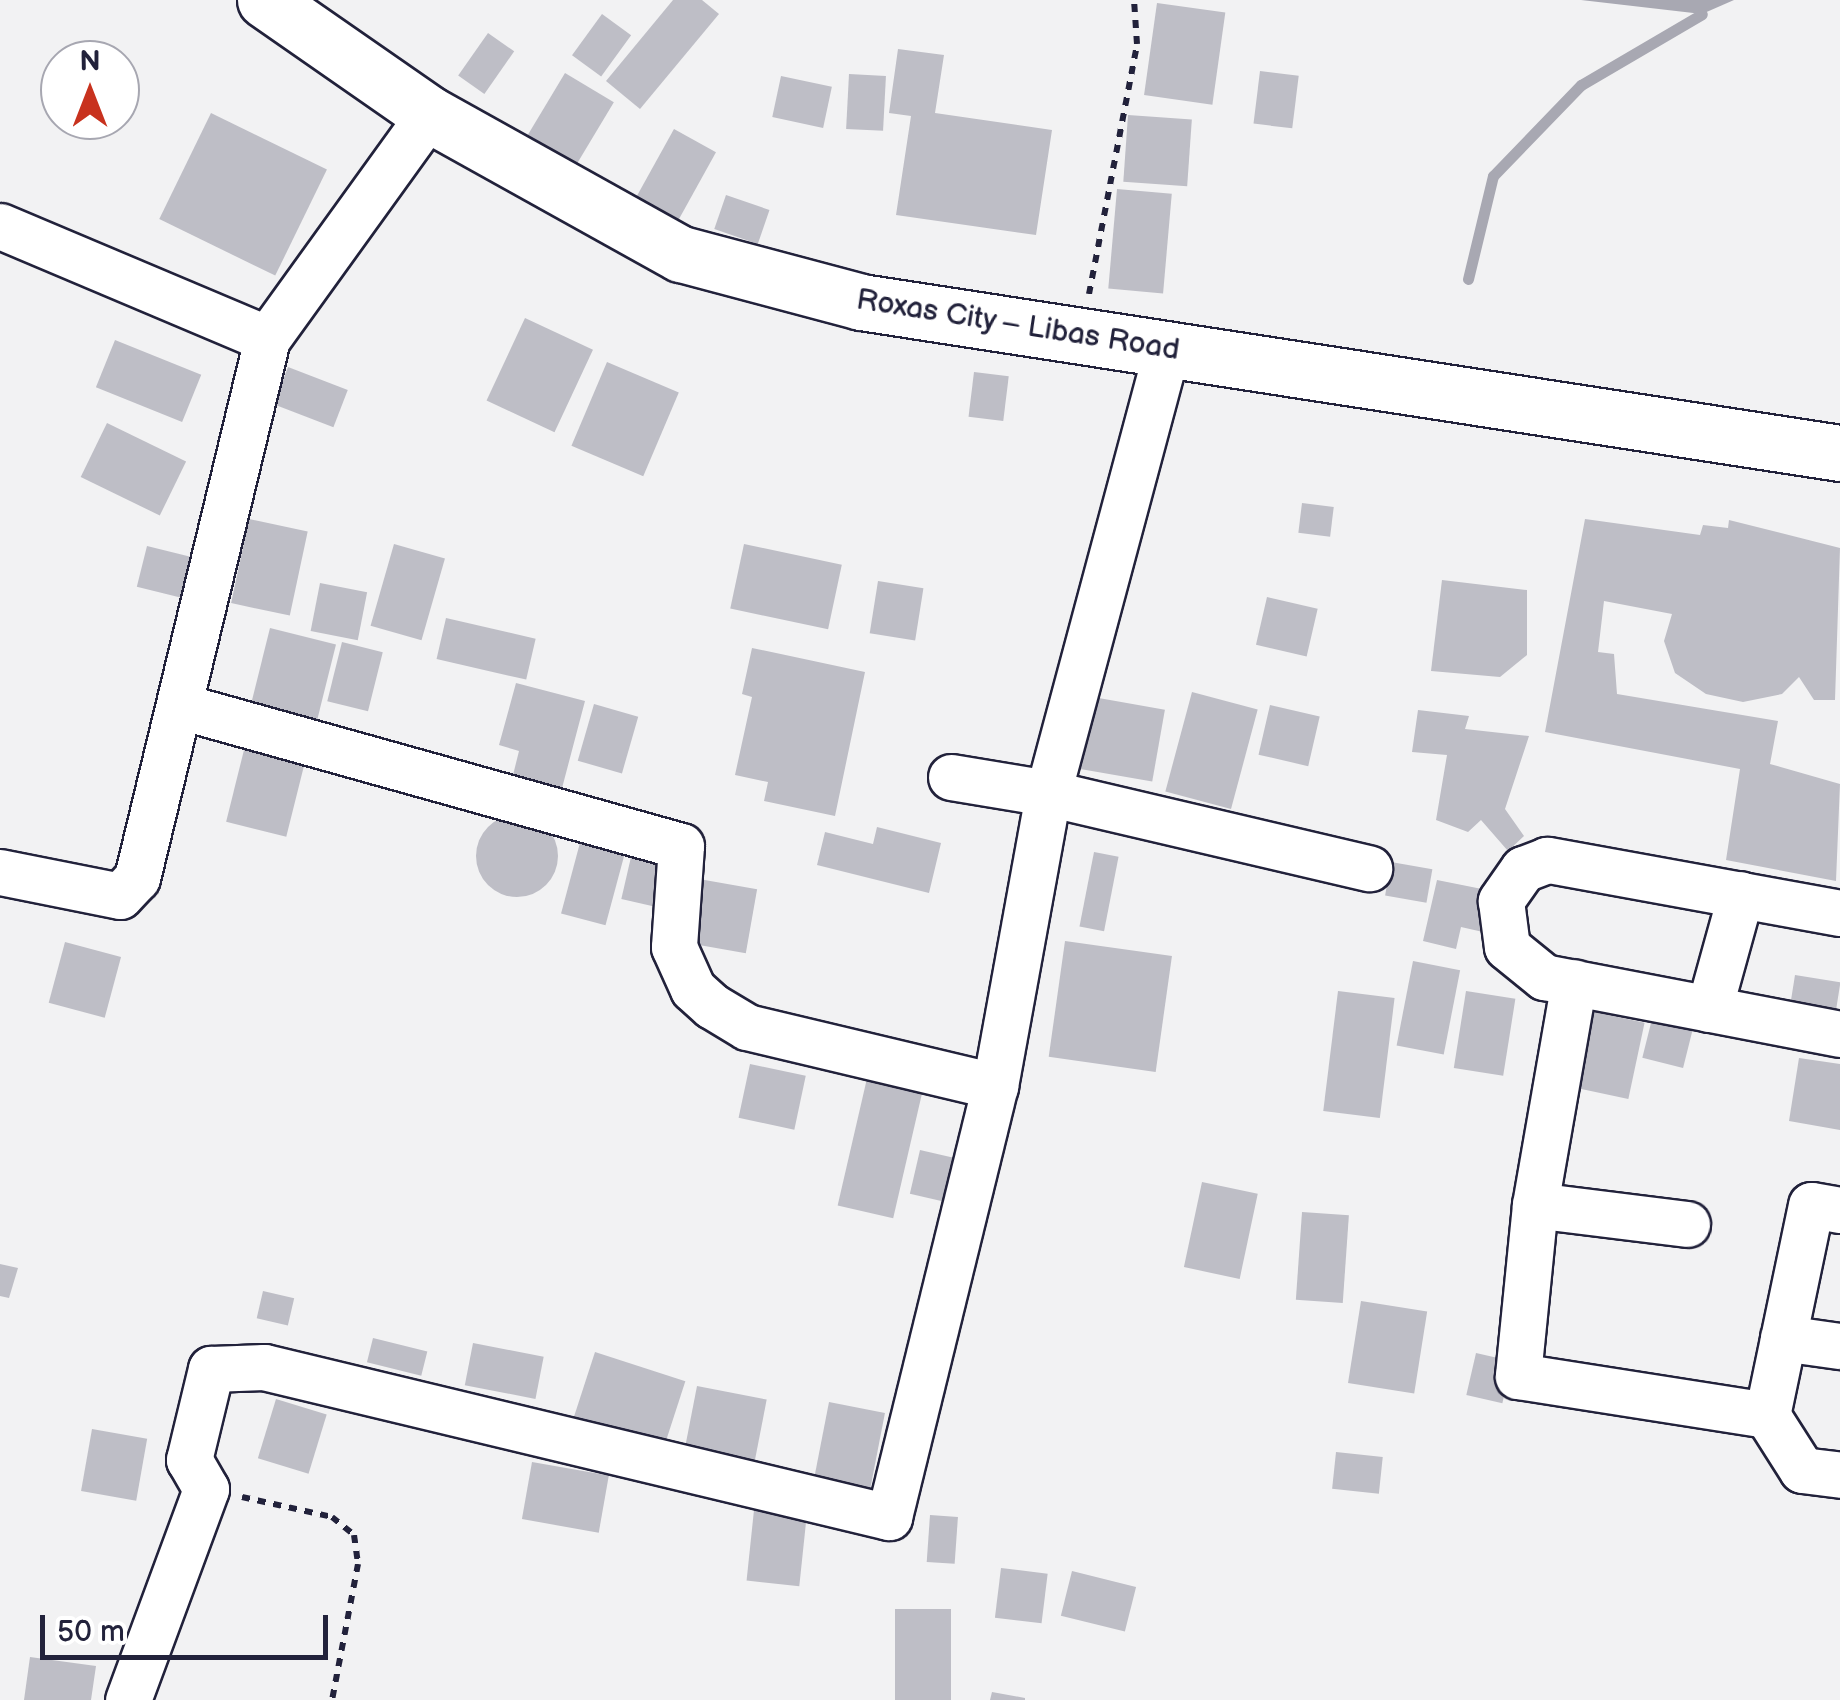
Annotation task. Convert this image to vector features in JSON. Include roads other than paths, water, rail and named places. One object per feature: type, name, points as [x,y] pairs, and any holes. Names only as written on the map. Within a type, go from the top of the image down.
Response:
[{"type":"main road","name":"Roxas City – Libas Road","points":[[265,0],[429,114],[681,254],[861,302],[1840,453]]},
{"type":"street","points":[[0,872],[120,896],[137,878],[267,339],[429,114]]},
{"type":"street","points":[[0,226],[267,339]]},
{"type":"street","points":[[128,1700],[206,1489],[190,1460],[212,1369],[264,1367],[889,1518],[995,1086],[1048,793],[1166,350]]},
{"type":"street","points":[[180,706],[681,846],[674,946],[693,990],[712,1006],[747,1027],[995,1086]]},
{"type":"street","points":[[951,778],[1048,793],[1369,868]]},
{"type":"street","points":[[1840,913],[1547,860],[1523,869],[1501,901],[1507,947],[1544,976],[1840,1034]]},
{"type":"street","points":[[1709,1008],[1741,894]]},
{"type":"street","points":[[1574,982],[1535,1204],[1518,1376],[1766,1415]]},
{"type":"street","points":[[1535,1204],[1687,1224]]},
{"type":"street","points":[[1840,1210],[1811,1205],[1766,1415],[1802,1470],[1840,1476]]},
{"type":"street","points":[[1783,1338],[1840,1346]]},
{"type":"waterway","points":[[1468,279],[1493,176],[1581,85],[1702,14]]}]
